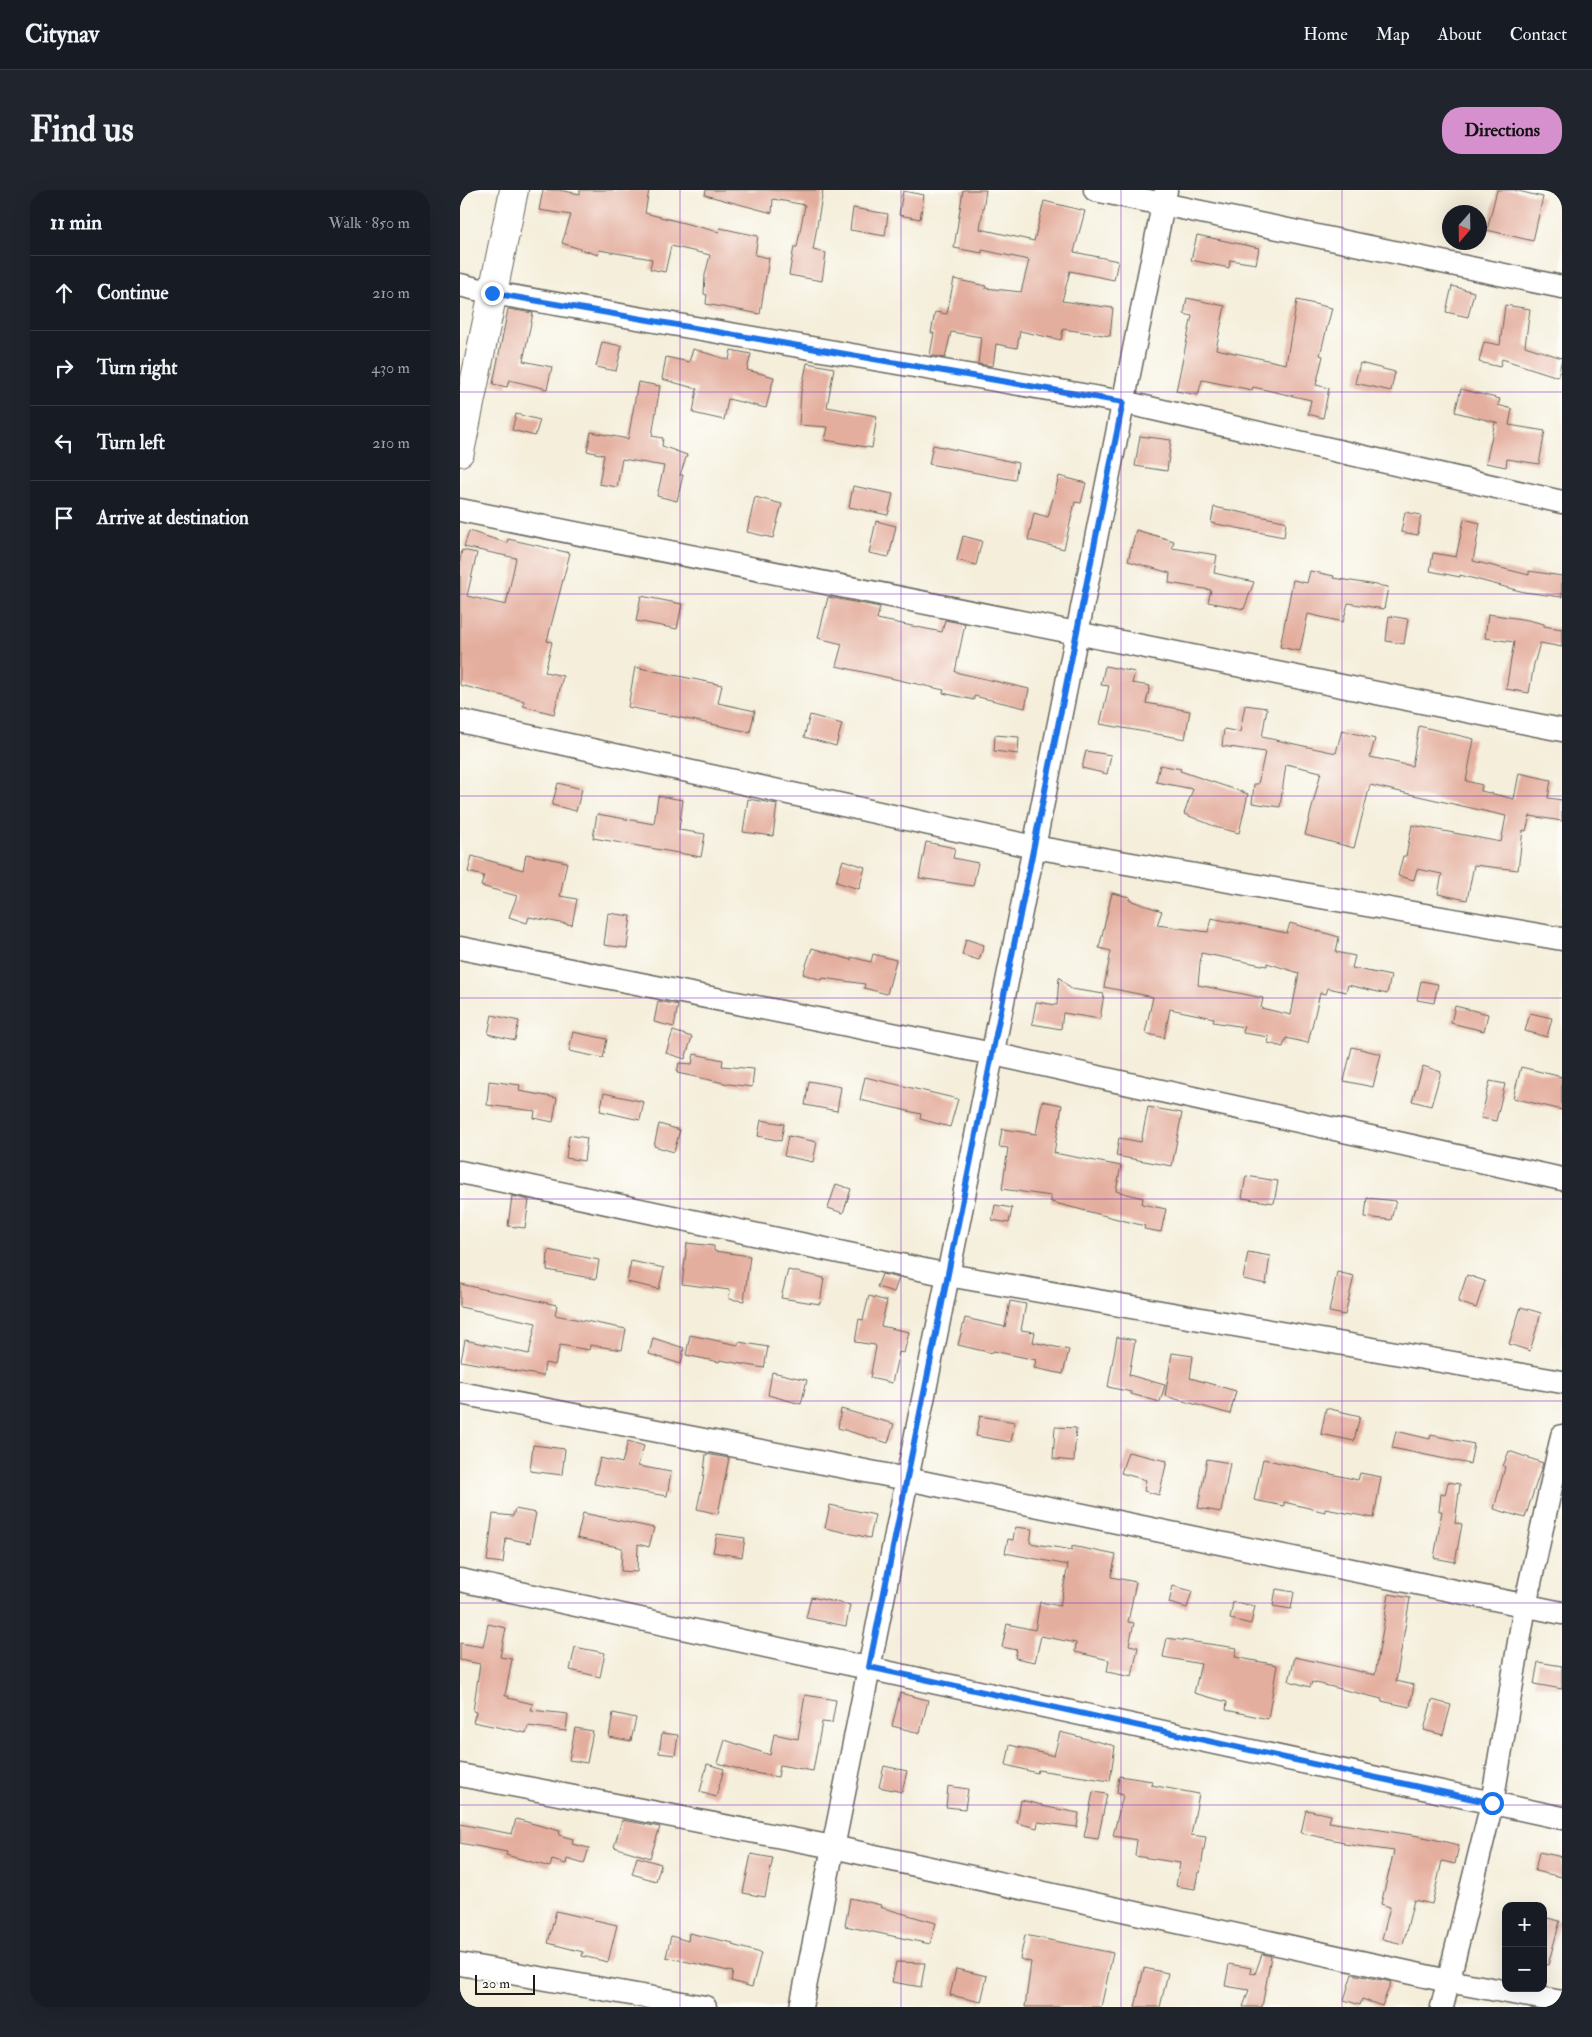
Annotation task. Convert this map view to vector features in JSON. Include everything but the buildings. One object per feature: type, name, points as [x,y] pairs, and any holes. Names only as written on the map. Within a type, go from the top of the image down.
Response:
[{"type":"street","points":[[460,452],[514,190]]},
{"type":"street","points":[[1094,190],[1164,197],[1562,287]]},
{"type":"street","points":[[801,2007],[1164,197]]},
{"type":"street","points":[[460,285],[492,293],[1123,402],[1562,502]]},
{"type":"street","points":[[460,510],[1562,730]]},
{"type":"street","points":[[460,721],[1034,848],[1562,939]]},
{"type":"street","points":[[460,948],[993,1054],[1562,1179]]},
{"type":"street","points":[[460,1172],[948,1275],[1562,1382]]},
{"type":"street","points":[[460,1393],[907,1479],[1562,1613]]},
{"type":"street","points":[[1442,2007],[1492,1803],[1525,1606],[1562,1436]]},
{"type":"street","points":[[460,1580],[1562,1818]]},
{"type":"street","points":[[460,1775],[833,1847],[1448,1981],[1562,2002]]},
{"type":"street","points":[[460,1964],[704,2007]]},
{"type":"route","points":[[492,293],[1123,402],[869,1667],[1492,1803]]}]
